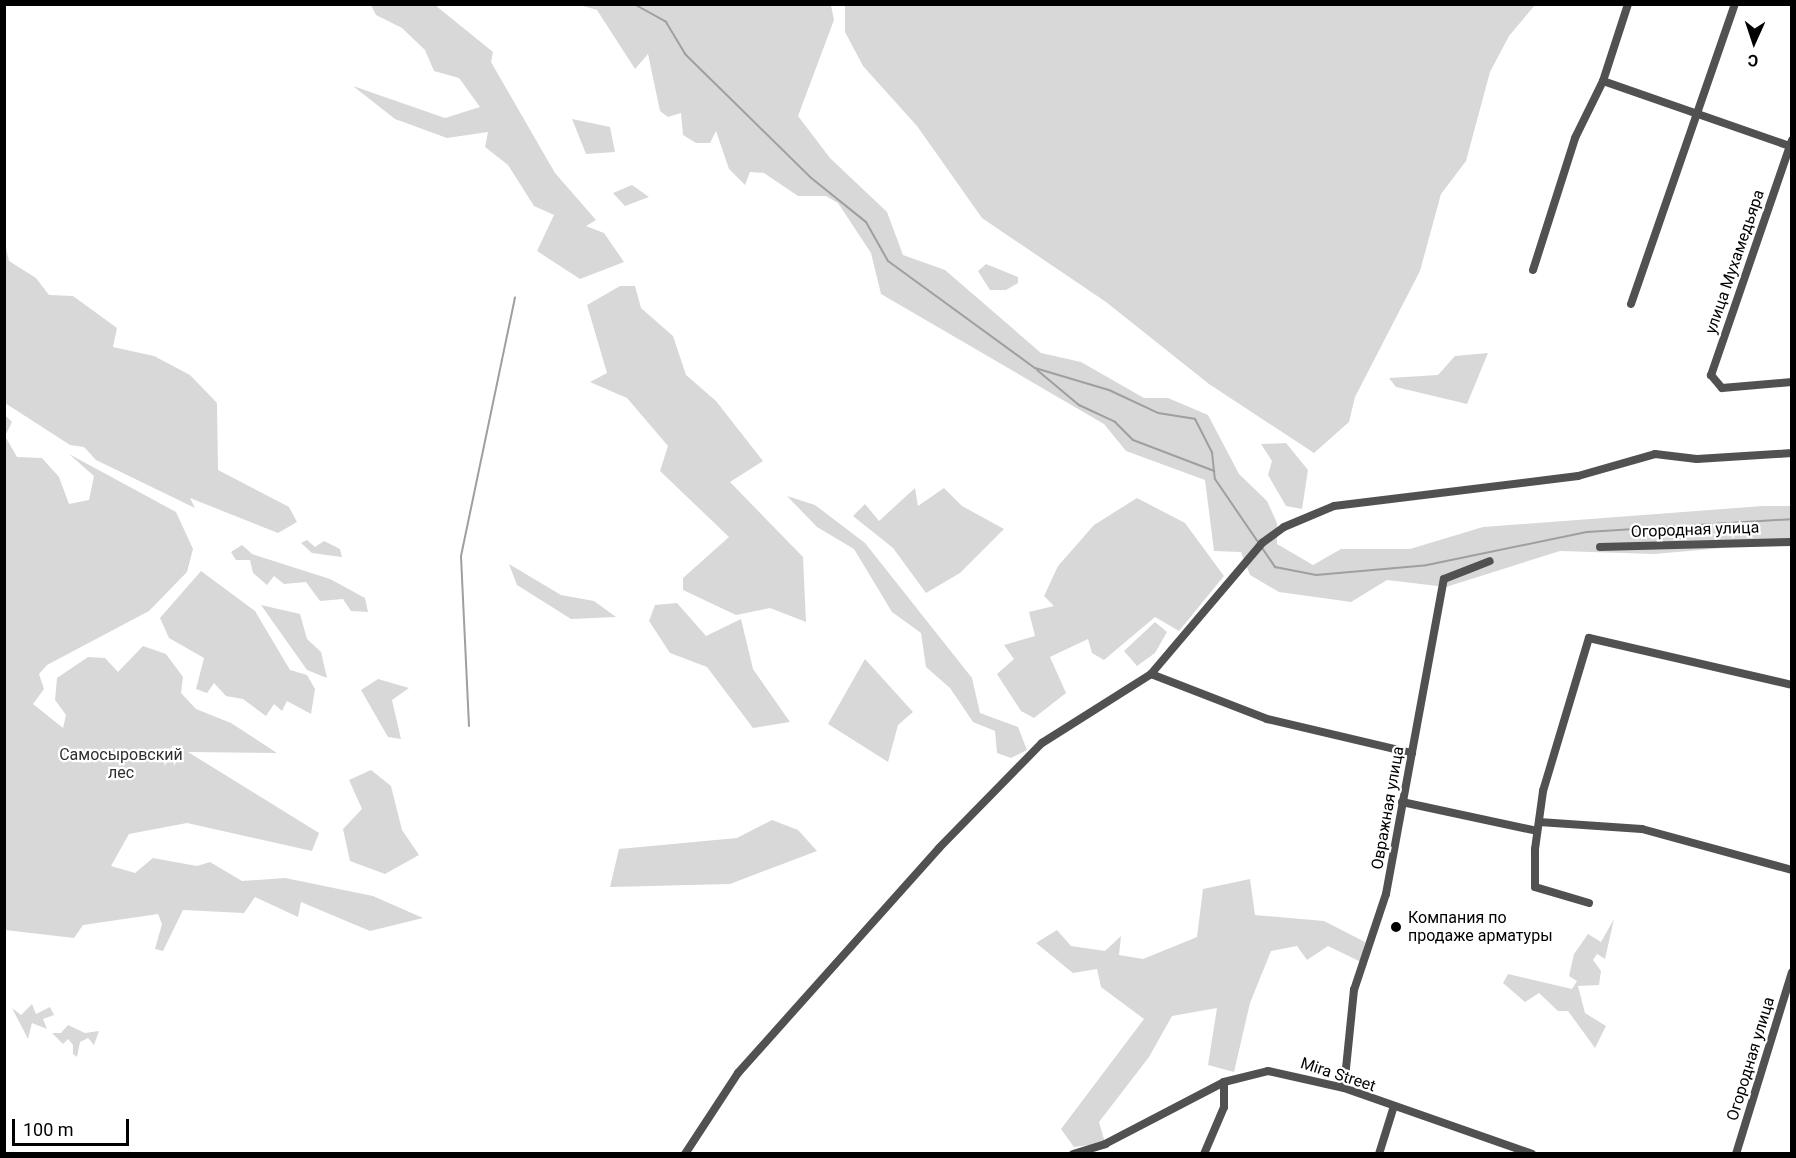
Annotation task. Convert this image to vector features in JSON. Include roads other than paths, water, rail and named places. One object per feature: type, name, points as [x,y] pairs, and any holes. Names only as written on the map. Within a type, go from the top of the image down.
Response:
[{"type":"street","points":[[1533,270],[1575,138],[1603,81],[1628,4]]},
{"type":"street","points":[[1631,304],[1735,4]]},
{"type":"street","name":"улица Мухамедьяра","points":[[1603,81],[1695,117],[1791,144],[1711,375],[1715,385],[1791,382]]},
{"type":"street","points":[[685,1154],[738,1073],[804,995],[1016,768],[1042,743],[1152,674],[1260,546],[1334,506],[1578,476],[1655,454],[1697,459],[1791,453]]},
{"type":"street","name":"Огородная улица","points":[[1600,547],[1791,542]]},
{"type":"street","name":"Овражная улица","points":[[1344,1088],[1354,990],[1386,894],[1444,579],[1490,561]]},
{"type":"street","points":[[1589,903],[1535,887],[1538,826],[1589,638],[1791,685]]},
{"type":"street","points":[[1152,674],[1267,719],[1412,753]]},
{"type":"street","points":[[1402,802],[1538,826],[1642,829],[1791,870]]},
{"type":"street","name":"Огородная улица","points":[[1736,1154],[1791,972]]},
{"type":"street","name":"Mira Street","points":[[1073,1154],[1105,1144],[1224,1082],[1268,1071],[1344,1088],[1393,1109],[1532,1154]]},
{"type":"street","points":[[1204,1154],[1224,1107],[1224,1082]]},
{"type":"street","points":[[1379,1154],[1393,1109]]},
{"type":"waterway","points":[[634,4],[666,22],[685,54],[810,177],[866,222],[888,261],[1035,368],[1109,390],[1158,413],[1195,419],[1212,452],[1215,479],[1275,567],[1316,575],[1427,565],[1587,532],[1792,519]]},
{"type":"waterway","points":[[469,726],[461,556],[515,298]]},
{"type":"waterway","points":[[1037,370],[1079,405],[1115,422],[1133,440],[1214,471]]},
{"type":"place","name":"Компания по продаже арматуры","points":[[1396,927]]},
{"type":"park label","name":"Самосыровский лес","points":[[121,764]]}]
